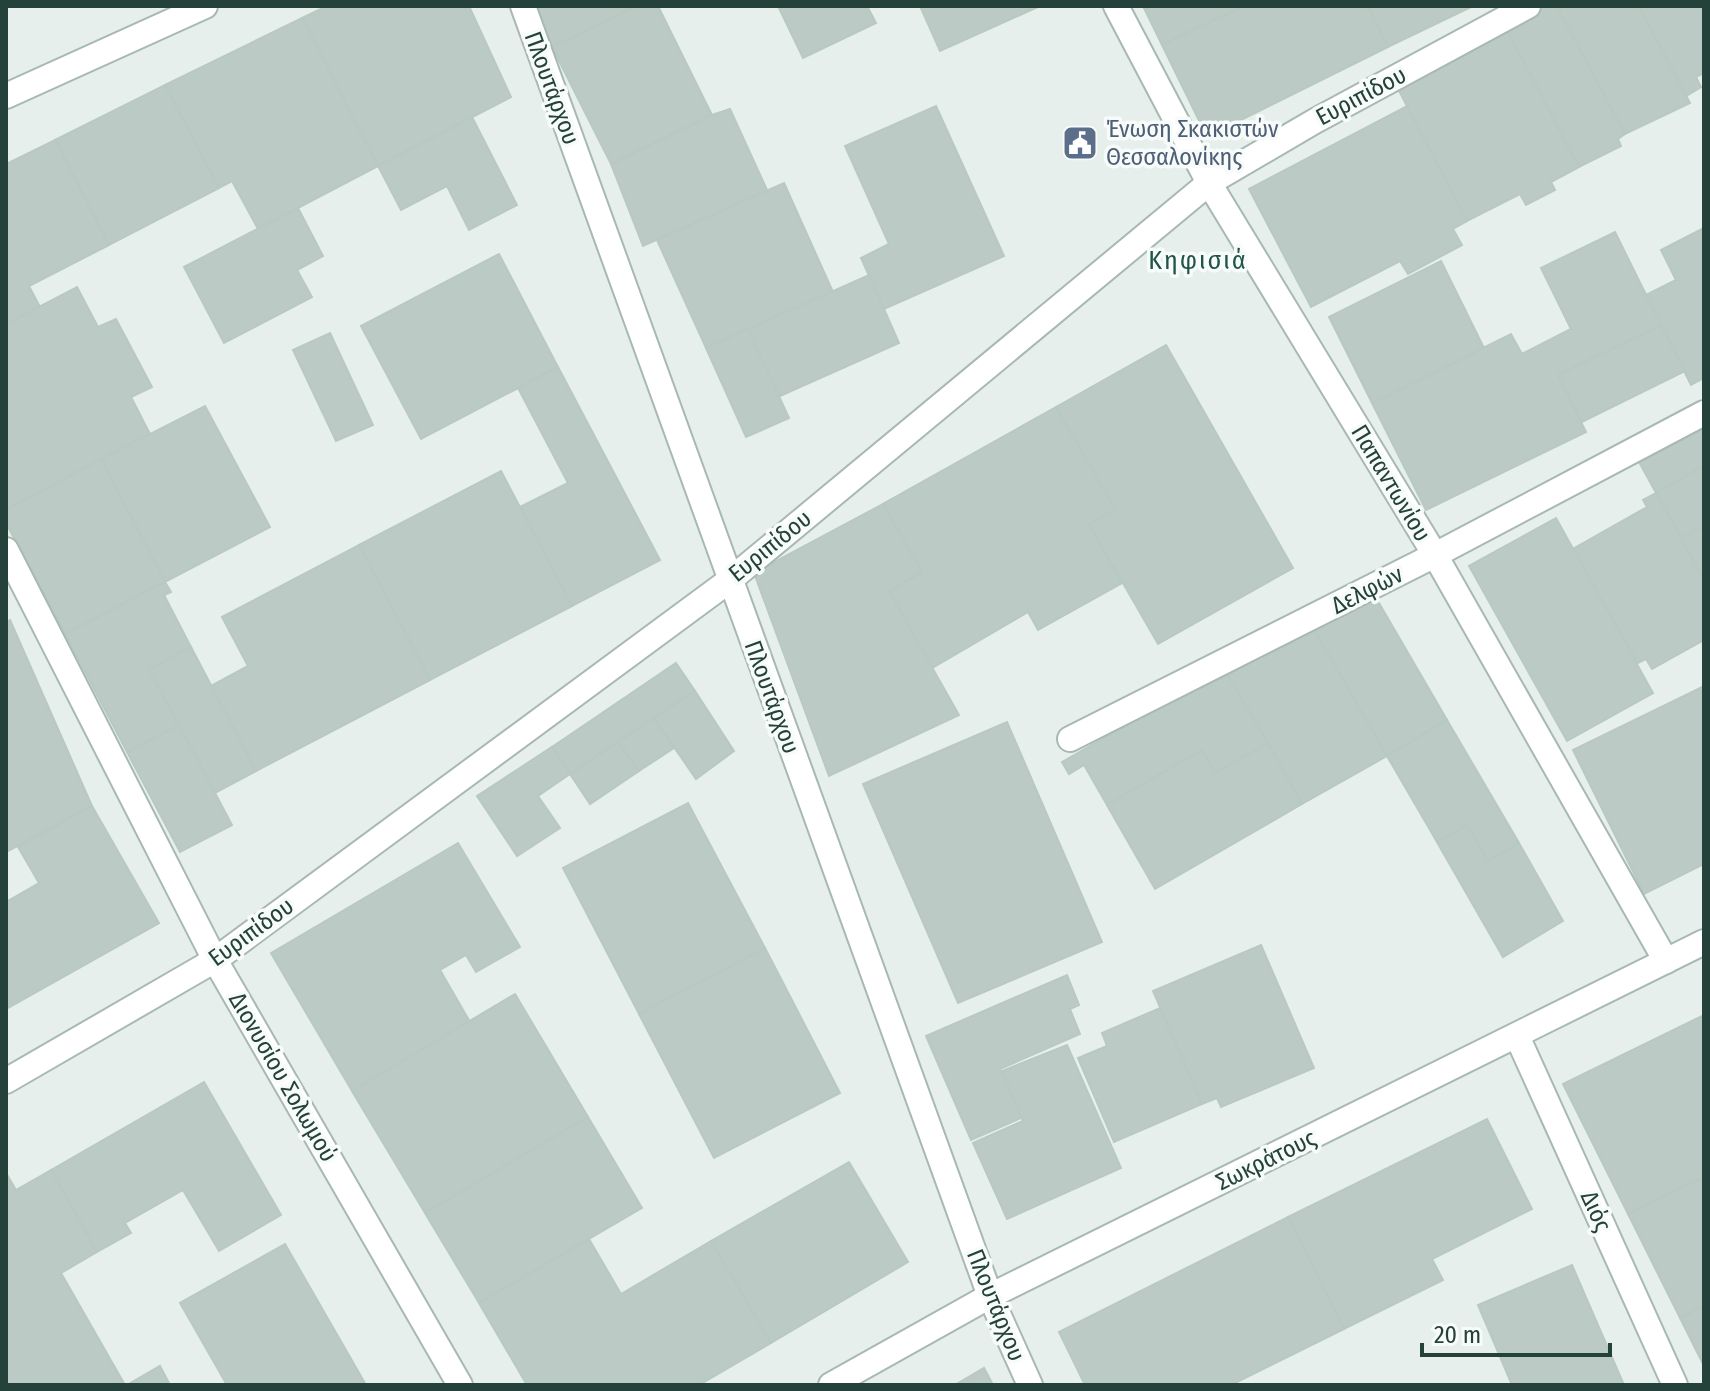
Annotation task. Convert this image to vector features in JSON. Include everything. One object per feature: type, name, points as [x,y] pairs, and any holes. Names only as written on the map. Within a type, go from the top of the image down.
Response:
[{"type":"street","points":[[6,96],[205,6]]},
{"type":"street","name":"Πλουτάρχου","points":[[523,6],[990,1296],[1030,1385]]},
{"type":"street","name":"Παπαντωνίου","points":[[1116,6],[1209,183],[1435,555],[1666,961]]},
{"type":"street","name":"Ευριπίδου","points":[[6,1081],[215,960],[730,580],[1209,183],[1315,121],[1528,6]]},
{"type":"street","name":"Δελφών","points":[[1070,739],[1435,555],[1704,413]]},
{"type":"street","name":"Διονυσίου Σολωμού","points":[[6,550],[215,960],[460,1385]]},
{"type":"street","name":"Σωκράτους","points":[[831,1385],[990,1296],[1704,942]]},
{"type":"street","name":"Διός","points":[[1517,1036],[1675,1385]]},
{"type":"building","points":[[327,6],[469,6],[511,97],[378,166],[302,18]]},
{"type":"building","points":[[532,6],[636,6],[552,47]]},
{"type":"building","points":[[636,6],[658,6],[712,115],[611,164],[552,47]]},
{"type":"building","points":[[778,6],[867,6],[876,23],[803,58]]},
{"type":"building","points":[[920,6],[1040,6],[940,51]]},
{"type":"building","points":[[1143,6],[1243,6],[1162,45]]},
{"type":"building","points":[[1243,6],[1368,6],[1388,47],[1207,137],[1162,45]]},
{"type":"building","points":[[1368,6],[1473,6],[1388,47]]},
{"type":"building","points":[[1535,6],[1557,6],[1625,134],[1618,139],[1621,146],[1579,167],[1503,22]]},
{"type":"building","points":[[1557,6],[1639,6],[1690,103],[1625,134]]},
{"type":"building","points":[[1639,6],[1704,6],[1704,73],[1696,77],[1701,87],[1686,96]]},
{"type":"building","points":[[302,18],[378,166],[258,229],[232,181],[219,188],[165,85]]},
{"type":"building","points":[[1507,31],[1579,167],[1551,182],[1555,190],[1526,205],[1520,194],[1467,221],[1397,87]]},
{"type":"building","points":[[165,85],[219,188],[109,245],[55,140]]},
{"type":"building","points":[[936,106],[1004,256],[884,309],[861,258],[889,244],[845,146]]},
{"type":"building","points":[[1407,106],[1467,221],[1453,229],[1462,245],[1408,274],[1400,261],[1311,307],[1249,189]]},
{"type":"building","points":[[730,109],[767,190],[643,246],[611,164]]},
{"type":"building","points":[[472,117],[517,205],[469,230],[447,186],[401,210],[378,166]]},
{"type":"building","points":[[55,140],[109,245],[29,286],[40,307],[6,324],[6,164]]},
{"type":"building","points":[[784,183],[833,292],[706,348],[657,240]]},
{"type":"building","points":[[298,208],[323,256],[297,270],[312,297],[224,343],[184,267]]},
{"type":"building","points":[[1704,228],[1704,378],[1691,385],[1646,295],[1676,280],[1661,250]]},
{"type":"building","points":[[1615,232],[1661,325],[1558,375],[1586,432],[1426,510],[1372,403],[1511,334],[1522,354],[1571,329],[1541,268]]},
{"type":"building","points":[[499,254],[558,367],[421,439],[361,326]]},
{"type":"building","points":[[1441,261],[1484,348],[1372,403],[1329,317]]},
{"type":"building","points":[[869,275],[899,343],[778,397],[748,329]]},
{"type":"building","points":[[77,287],[98,327],[116,319],[152,387],[131,397],[150,434],[6,510],[6,324]]},
{"type":"building","points":[[1661,325],[1685,371],[1582,422],[1558,375]]},
{"type":"building","points":[[748,329],[789,418],[746,437],[706,348]]},
{"type":"building","points":[[330,333],[373,425],[336,441],[293,350]]},
{"type":"building","points":[[1166,345],[1293,568],[1158,644],[1089,524],[1115,509],[1056,407]]},
{"type":"building","points":[[558,367],[660,560],[572,606],[520,507],[568,483],[518,388]]},
{"type":"building","points":[[205,406],[270,527],[165,582],[101,459]]},
{"type":"building","points":[[1056,407],[1115,509],[1089,524],[1122,583],[1038,630],[1028,612],[932,668],[889,591],[922,572],[883,504]]},
{"type":"building","points":[[1704,426],[1704,466],[1656,493],[1639,462]]},
{"type":"building","points":[[101,459],[165,582],[65,634],[6,523],[6,510]]},
{"type":"building","points":[[1704,466],[1704,526],[1681,539],[1656,493]]},
{"type":"building","points":[[501,471],[572,606],[430,680],[359,545]]},
{"type":"building","points":[[1656,493],[1704,578],[1704,640],[1652,669],[1646,659],[1638,663],[1573,549],[1647,507],[1643,500]]},
{"type":"building","points":[[883,504],[922,572],[889,591],[959,715],[829,776],[754,573]]},
{"type":"building","points":[[1556,518],[1653,693],[1567,741],[1469,566]]},
{"type":"building","points":[[1704,526],[1704,578],[1681,539]]},
{"type":"building","points":[[359,545],[430,680],[256,771],[211,686],[248,666],[222,617]]},
{"type":"building","points":[[165,582],[171,592],[164,595],[191,647],[149,669],[179,725],[127,752],[65,634]]},
{"type":"building","points":[[1372,591],[1447,720],[1387,756],[1312,627]]},
{"type":"building","points":[[1308,619],[1387,756],[1302,804],[1224,669]]},
{"type":"building","points":[[10,620],[92,806],[6,852],[6,623]]},
{"type":"building","points":[[191,647],[256,771],[215,793],[149,669]]},
{"type":"building","points":[[676,663],[695,691],[570,774],[552,747]]},
{"type":"building","points":[[1224,669],[1268,743],[1215,773],[1202,750],[1107,805],[1084,765],[1069,774],[1062,762]]},
{"type":"building","points":[[1704,686],[1704,864],[1644,894],[1573,750]]},
{"type":"building","points":[[695,691],[734,751],[696,779],[654,718]]},
{"type":"building","points":[[654,718],[674,748],[639,771],[618,742]]},
{"type":"building","points":[[1447,720],[1519,843],[1488,861],[1467,825],[1437,842],[1387,756]]},
{"type":"building","points":[[1007,722],[1102,942],[958,1003],[863,784]]},
{"type":"building","points":[[179,725],[232,825],[180,852],[127,752]]},
{"type":"building","points":[[618,742],[639,771],[590,804],[570,774]]},
{"type":"building","points":[[1268,743],[1302,804],[1155,889],[1107,805],[1202,750],[1215,773]]},
{"type":"building","points":[[552,747],[570,774],[538,796],[560,828],[517,856],[477,796]]},
{"type":"building","points":[[688,803],[765,948],[639,1014],[563,868]]},
{"type":"building","points":[[92,806],[159,923],[6,1009],[6,902],[39,883],[18,847]]},
{"type":"building","points":[[1467,825],[1488,861],[1519,843],[1563,921],[1503,957],[1437,842]]},
{"type":"building","points":[[458,843],[520,947],[476,972],[466,955],[440,970],[470,1022],[352,1091],[271,953]]},
{"type":"building","points":[[1261,945],[1314,1068],[1221,1107],[1217,1098],[1202,1104],[1153,991]]},
{"type":"building","points":[[765,948],[840,1093],[714,1158],[639,1014]]},
{"type":"building","points":[[1067,975],[1079,1005],[1070,1009],[1080,1034],[1000,1069],[1021,1118],[971,1140],[926,1036]]},
{"type":"building","points":[[515,994],[588,1117],[425,1213],[352,1091]]},
{"type":"building","points":[[1160,1008],[1202,1104],[1114,1142],[1078,1058],[1107,1046],[1102,1033]]},
{"type":"building","points":[[1704,1015],[1704,1177],[1628,1214],[1563,1084]]},
{"type":"building","points":[[1067,1045],[1121,1168],[1007,1219],[973,1143],[1023,1121],[1002,1071]]},
{"type":"building","points":[[204,1082],[281,1215],[219,1251],[183,1190],[125,1223],[131,1233],[97,1252],[51,1170]]},
{"type":"building","points":[[588,1117],[642,1208],[479,1303],[425,1213]]},
{"type":"building","points":[[1487,1119],[1532,1209],[1432,1259],[1443,1280],[1344,1329],[1288,1217]]},
{"type":"building","points":[[849,1162],[908,1262],[771,1343],[711,1241]]},
{"type":"building","points":[[51,1170],[97,1252],[61,1273],[125,1385],[6,1385],[6,1173],[16,1190]]},
{"type":"building","points":[[1704,1177],[1704,1306],[1680,1318],[1628,1214]]},
{"type":"building","points":[[1288,1217],[1344,1329],[1231,1385],[1085,1385],[1059,1332]]},
{"type":"building","points":[[589,1239],[621,1294],[711,1241],[771,1343],[699,1385],[527,1385],[479,1303]]},
{"type":"building","points":[[285,1244],[366,1385],[227,1385],[180,1303]]},
{"type":"building","points":[[1572,1265],[1624,1385],[1512,1385],[1478,1305]]},
{"type":"building","points":[[1704,1306],[1704,1366],[1680,1318]]},
{"type":"building","points":[[160,1366],[170,1385],[127,1385]]},
{"type":"building","points":[[984,1368],[993,1385],[955,1385]]},
{"type":"place","name":"Ένωση Σκακιστών Θεσσαλονίκης","points":[[1080,143]]},
{"type":"district","name":"Κηφισιά","points":[[1198,260]]}]
